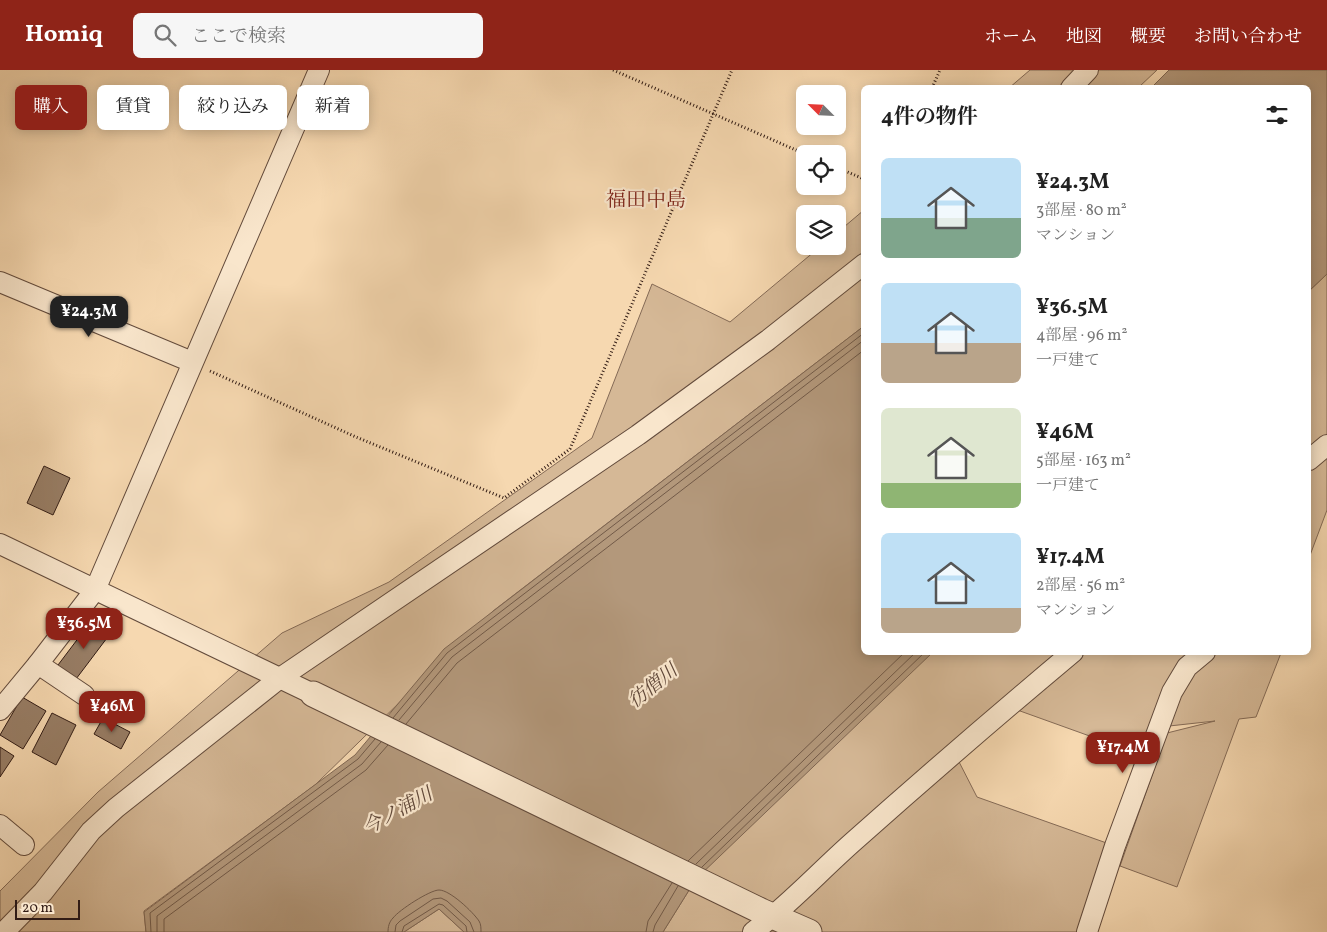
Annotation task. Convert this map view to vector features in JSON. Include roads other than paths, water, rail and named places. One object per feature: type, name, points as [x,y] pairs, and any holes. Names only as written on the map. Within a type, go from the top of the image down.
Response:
[{"type":"street","points":[[0,710],[95,590],[319,70]]},
{"type":"street","points":[[1074,85],[1088,70]]},
{"type":"street","points":[[0,917],[31,892],[116,808],[280,678],[638,435],[768,340],[861,266]]},
{"type":"street","points":[[0,282],[192,362]]},
{"type":"street","points":[[1311,458],[1327,445]]},
{"type":"street","points":[[0,544],[313,694],[763,920],[809,932]]},
{"type":"street","points":[[763,920],[1069,655]]},
{"type":"street","points":[[1086,932],[1115,846],[1172,692],[1188,667],[1202,655]]},
{"type":"street","points":[[38,664],[84,695]]},
{"type":"street","points":[[0,825],[24,846]]},
{"type":"street","points":[[4,932],[43,892],[91,831]]},
{"type":"water","points":[[1169,70],[1327,70],[1327,274],[1311,289],[1311,85],[1154,85]]},
{"type":"water","points":[[861,328],[861,655],[930,655],[696,879],[663,932],[464,932],[439,909],[404,932],[146,932],[144,912],[355,755],[444,649]]},
{"type":"district","name":"福田中島","points":[[646,199]]},
{"type":"water label","name":"彷僧川","points":[[652,685]]},
{"type":"water label","name":"今ノ浦川","points":[[397,810]]}]
